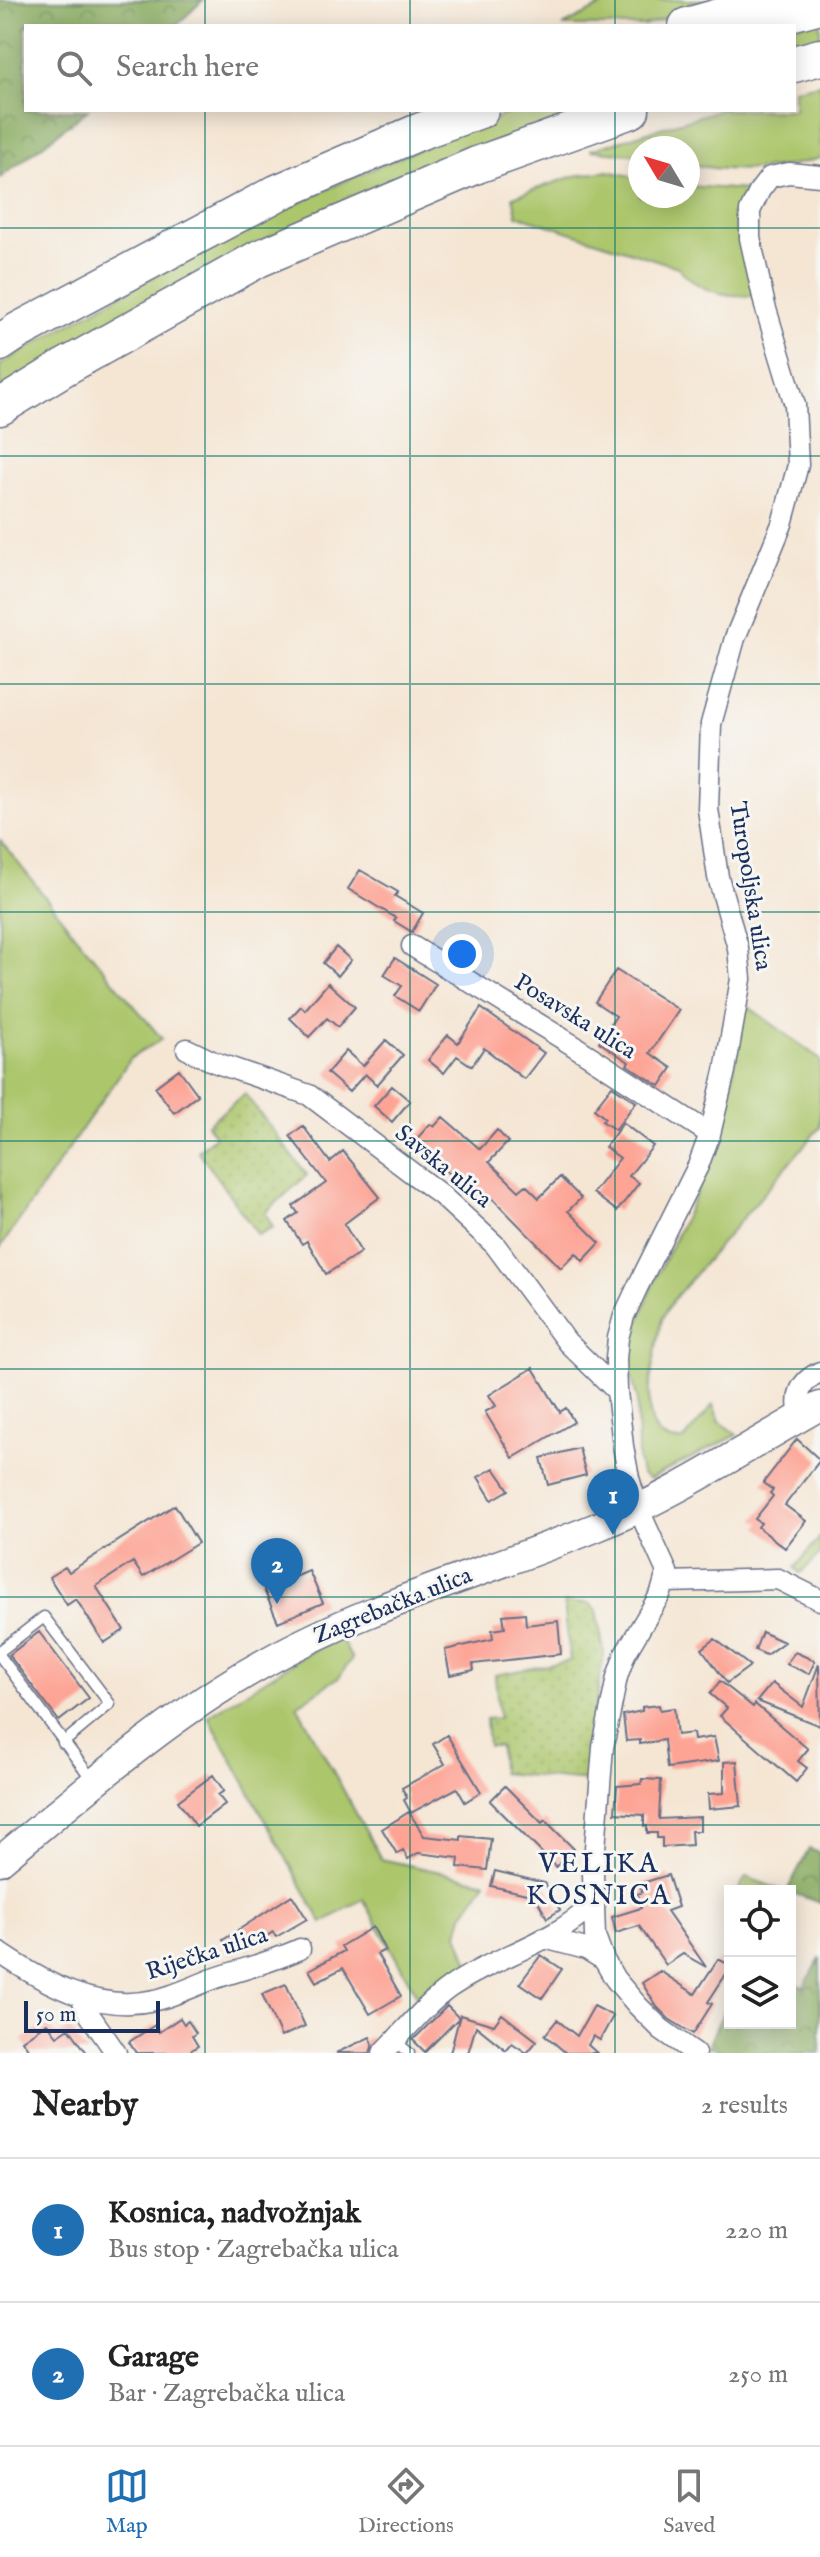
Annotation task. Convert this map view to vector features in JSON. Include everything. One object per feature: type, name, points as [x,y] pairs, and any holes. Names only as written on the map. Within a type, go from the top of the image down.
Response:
[{"type":"highway","points":[[694,24],[780,0]]},
{"type":"highway","points":[[750,24],[820,5]]},
{"type":"highway","points":[[796,63],[820,57]]},
{"type":"highway","points":[[796,78],[820,72]]},
{"type":"highway","points":[[0,343],[277,193],[421,131],[474,112]]},
{"type":"highway","points":[[0,407],[258,259],[477,165],[625,112]]},
{"type":"street","name":"Turopoljska ulica","points":[[666,1582],[667,1572],[638,1508],[623,1446],[616,1359],[624,1316],[698,1166],[710,1134],[741,979],[738,948],[718,877],[708,809],[711,724],[735,638],[782,524],[798,465],[795,405],[759,284],[750,238],[750,211],[770,177],[789,173],[820,176]]},
{"type":"street","name":"Posavska ulica","points":[[412,946],[710,1134]]},
{"type":"street","name":"Savska ulica","points":[[187,1049],[214,1062],[309,1095],[441,1195],[495,1245],[567,1342],[617,1391]]},
{"type":"street","points":[[810,1412],[797,1405],[799,1393],[809,1377],[820,1372]]},
{"type":"street","name":"Zagrebačka ulica","points":[[0,1861],[162,1730],[219,1690],[301,1644],[597,1527],[687,1483],[810,1412]]},
{"type":"street","points":[[695,2053],[661,2029],[638,2006],[615,1979],[595,1936],[593,1874],[602,1754],[610,1704],[625,1654],[666,1582],[778,1579],[820,1600]]},
{"type":"street","points":[[396,2049],[411,2022],[450,1987],[544,1938],[593,1904]]},
{"type":"street","points":[[544,1938],[586,1949],[604,1960]]},
{"type":"street","name":"Riječka ulica","points":[[0,1953],[34,1975],[81,1997],[133,2004],[157,2000],[300,1949]]},
{"type":"street","points":[[81,1997],[116,2053]]},
{"type":"lane","points":[[63,1743],[110,1704],[44,1617],[0,1654],[63,1743],[96,1783]]},
{"type":"green space","points":[[0,0],[203,0],[178,24],[24,24],[24,112],[85,112],[0,178]]},
{"type":"green space","points":[[613,0],[731,0],[650,24],[567,24]]},
{"type":"green space","points":[[820,18],[820,41],[796,47],[796,25]]},
{"type":"green space","points":[[820,84],[820,158],[788,166],[737,169],[700,166],[700,136],[635,136],[713,112],[796,112],[796,89]]},
{"type":"green space","points":[[513,112],[581,112],[419,170],[317,215],[180,288],[0,392],[0,365],[125,292],[318,193]]},
{"type":"green space","points":[[628,138],[628,154],[590,150]]},
{"type":"green space","points":[[608,171],[628,175],[628,208],[700,208],[700,187],[746,190],[744,206],[753,296],[712,291],[694,282],[678,267],[517,215],[513,197],[574,176]]},
{"type":"green space","points":[[0,840],[162,1039],[131,1058],[0,1248]]},
{"type":"green space","points":[[746,1005],[820,1059],[820,1127],[673,1300],[660,1324],[649,1391],[652,1422],[658,1433],[668,1439],[684,1440],[713,1405],[720,1422],[737,1435],[649,1479],[641,1474],[638,1460],[637,1397],[630,1371],[630,1347],[653,1284],[708,1169],[722,1130]]},
{"type":"green space","points":[[245,1094],[307,1175],[265,1213],[273,1227],[258,1235],[198,1151],[215,1136],[207,1124]]},
{"type":"green space","points":[[820,1537],[820,1555],[800,1573],[795,1568]]},
{"type":"green space","points":[[564,1603],[589,1603],[597,1610],[604,1654],[590,1740],[588,1781],[501,1773],[500,1746],[488,1746],[486,1719],[499,1718],[495,1675],[570,1661]]},
{"type":"green space","points":[[340,1638],[352,1659],[339,1677],[297,1705],[381,1859],[486,1882],[463,1915],[458,1934],[470,1966],[418,1997],[363,1899],[322,1923],[208,1716],[308,1653]]},
{"type":"green space","points":[[809,1849],[820,1853],[820,1903],[796,1894],[796,1885],[790,1885]]},
{"type":"green space","points":[[746,1877],[768,1885],[741,1885]]},
{"type":"green space","points":[[820,1959],[820,2053],[725,2053],[708,2046],[724,2010],[724,2029],[796,2029],[796,1985],[804,1987]]},
{"type":"building","points":[[360,870],[398,892],[395,896],[423,913],[412,932],[394,921],[396,918],[348,889]]},
{"type":"building","points":[[336,947],[351,960],[338,976],[323,963]]},
{"type":"building","points":[[395,958],[436,984],[419,1011],[395,996],[402,986],[384,975]]},
{"type":"building","points":[[616,970],[679,1010],[650,1053],[672,1068],[660,1086],[599,1042],[616,1016],[595,1002]]},
{"type":"building","points":[[328,983],[355,1007],[338,1027],[327,1018],[309,1037],[290,1018],[301,1006],[305,1010]]},
{"type":"building","points":[[481,1008],[544,1053],[524,1079],[484,1048],[472,1066],[457,1056],[444,1073],[428,1060],[448,1035],[458,1043]]},
{"type":"building","points":[[386,1040],[403,1055],[377,1085],[365,1074],[349,1092],[327,1073],[346,1051],[363,1066]]},
{"type":"building","points":[[179,1069],[198,1095],[174,1113],[155,1087]]},
{"type":"building","points":[[392,1086],[410,1101],[392,1122],[374,1106]]},
{"type":"building","points":[[612,1086],[636,1102],[615,1130],[602,1121],[605,1118],[594,1109]]},
{"type":"building","points":[[443,1117],[480,1149],[497,1130],[508,1142],[489,1162],[519,1191],[526,1185],[539,1198],[560,1177],[581,1198],[568,1211],[600,1243],[583,1261],[576,1253],[561,1268],[492,1198],[484,1207],[412,1144],[430,1124],[434,1127]]},
{"type":"building","points":[[623,1123],[653,1146],[629,1176],[639,1183],[617,1211],[593,1193],[620,1158],[605,1147]]},
{"type":"building","points":[[303,1126],[330,1162],[343,1151],[380,1197],[344,1224],[361,1252],[326,1274],[307,1241],[302,1244],[287,1221],[298,1213],[293,1206],[326,1183],[290,1136]]},
{"type":"building","points":[[533,1368],[560,1412],[566,1408],[574,1422],[513,1458],[485,1412],[496,1406],[489,1395]]},
{"type":"building","points":[[797,1439],[820,1460],[785,1505],[806,1521],[785,1548],[758,1527],[761,1523],[755,1519],[773,1496],[770,1493],[773,1490],[763,1483]]},
{"type":"building","points":[[579,1448],[586,1475],[548,1485],[541,1458]]},
{"type":"building","points":[[494,1468],[509,1490],[492,1500],[478,1477]]},
{"type":"building","points":[[175,1505],[198,1543],[143,1577],[133,1562],[96,1586],[124,1630],[104,1643],[76,1599],[67,1605],[49,1577],[65,1567],[69,1572]]},
{"type":"building","points":[[309,1571],[323,1603],[278,1622],[264,1590]]},
{"type":"building","points":[[525,1613],[526,1625],[558,1621],[561,1654],[473,1664],[474,1670],[450,1675],[445,1650],[493,1639],[492,1630],[505,1628],[503,1615]]},
{"type":"building","points":[[39,1632],[89,1698],[59,1721],[9,1655]]},
{"type":"building","points":[[762,1632],[784,1642],[766,1655],[755,1650]]},
{"type":"building","points":[[715,1639],[750,1666],[727,1683],[702,1649]]},
{"type":"building","points":[[795,1652],[815,1661],[809,1674],[786,1664]]},
{"type":"building","points":[[819,1664],[820,1726],[757,1701],[772,1683],[803,1707]]},
{"type":"building","points":[[720,1681],[753,1707],[755,1704],[808,1749],[798,1761],[807,1768],[796,1782],[720,1716],[727,1708],[710,1694]]},
{"type":"building","points":[[659,1705],[660,1710],[674,1708],[677,1735],[693,1733],[694,1740],[714,1737],[719,1761],[667,1768],[664,1740],[640,1744],[640,1740],[626,1741],[623,1715],[642,1711],[642,1707]]},
{"type":"building","points":[[447,1735],[481,1792],[465,1802],[457,1788],[411,1813],[402,1788],[445,1764],[433,1744]]},
{"type":"building","points":[[737,1761],[741,1806],[709,1809],[708,1794],[724,1793],[724,1762]]},
{"type":"building","points":[[213,1775],[224,1791],[218,1795],[225,1804],[196,1826],[178,1801]]},
{"type":"building","points":[[642,1779],[661,1780],[659,1819],[700,1817],[700,1831],[691,1831],[692,1845],[662,1847],[662,1838],[657,1838],[657,1833],[647,1833],[644,1815],[615,1813],[617,1786],[641,1784]]},
{"type":"building","points":[[505,1786],[574,1849],[556,1867],[490,1801]]},
{"type":"building","points":[[409,1812],[424,1836],[491,1839],[487,1870],[458,1867],[459,1858],[418,1853],[408,1859],[403,1850],[397,1854],[382,1829]]},
{"type":"building","points":[[495,1871],[545,1883],[560,1910],[547,1918],[535,1896],[491,1886]]},
{"type":"building","points":[[668,1875],[678,1907],[667,1911],[706,1967],[683,1954],[666,1965],[639,1926],[616,1933],[612,1917],[641,1908],[637,1894],[642,1892],[639,1884]]},
{"type":"building","points":[[292,1895],[307,1919],[276,1937],[273,1932],[247,1949],[245,1946],[232,1954],[223,1940]]},
{"type":"building","points":[[373,1927],[385,1950],[377,1954],[401,1996],[370,2014],[343,1968],[316,1982],[309,1970],[344,1951],[341,1946]]},
{"type":"building","points":[[541,1955],[562,1969],[542,1998],[520,1983]]},
{"type":"building","points":[[718,1959],[724,1962],[724,1977],[693,2034],[669,2019],[657,2007],[642,1983],[660,1971],[695,1994]]},
{"type":"building","points":[[286,1984],[305,2026],[281,2037],[262,1994]]},
{"type":"building","points":[[447,2006],[459,2018],[425,2052],[413,2040]]},
{"type":"building","points":[[594,2006],[613,2016],[600,2040],[593,2036],[588,2045],[597,2053],[566,2053],[545,2035],[557,2020],[577,2036]]},
{"type":"building","points":[[502,2014],[537,2041],[527,2053],[512,2043],[506,2050],[476,2026],[468,2053],[450,2053],[460,2015],[494,2025]]},
{"type":"building","points":[[180,2018],[184,2024],[188,2021],[196,2033],[192,2036],[198,2046],[187,2053],[136,2053],[129,2042],[155,2025],[159,2032]]},
{"type":"building","points":[[47,2023],[57,2036],[69,2028],[87,2053],[31,2053],[22,2040]]},
{"type":"building","points":[[370,2037],[373,2044],[370,2053],[336,2053]]},
{"type":"place","name":"Kosnica, nadvožnjak","points":[[613,1535]]},
{"type":"place","name":"Garage","points":[[277,1604]]},
{"type":"district","name":"VELIKA KOSNICA","points":[[599,1880]]}]
